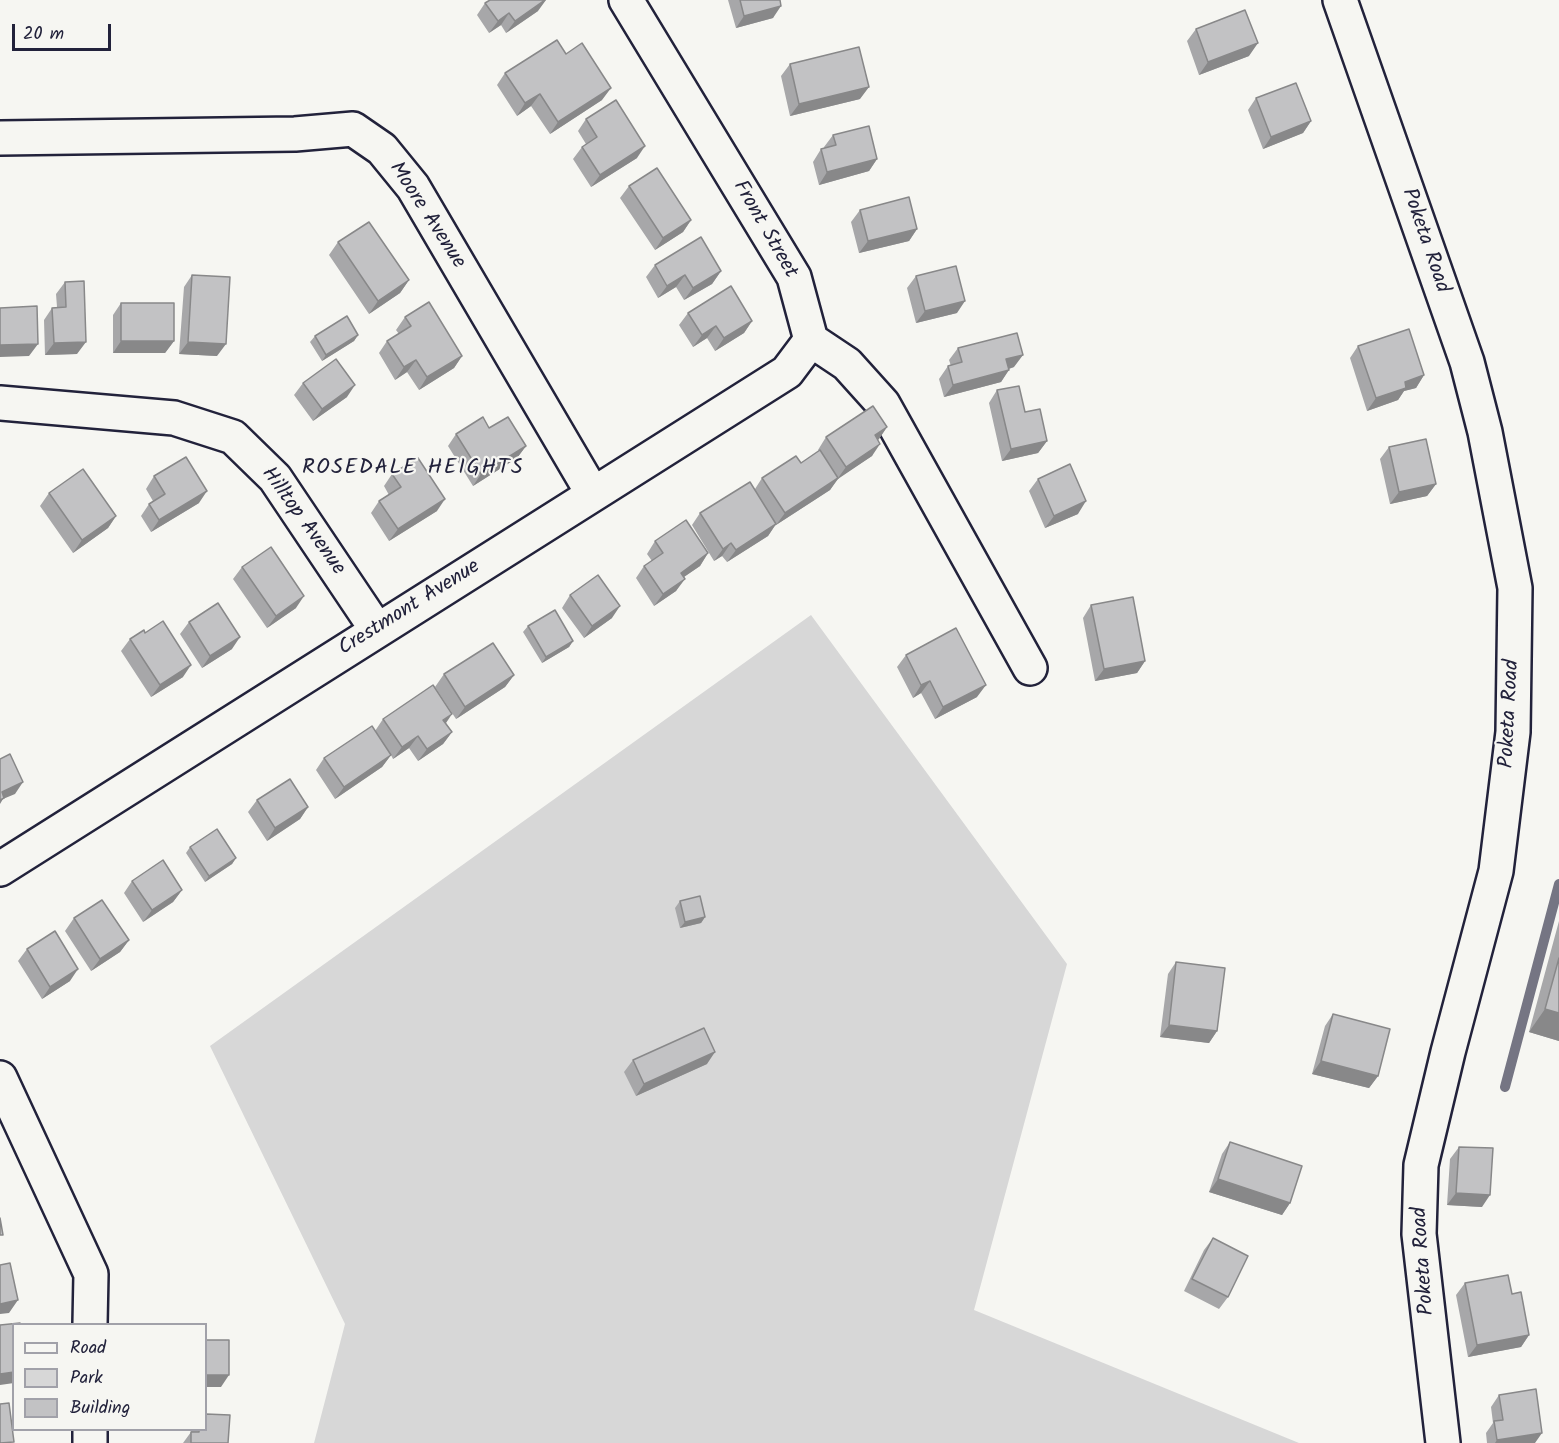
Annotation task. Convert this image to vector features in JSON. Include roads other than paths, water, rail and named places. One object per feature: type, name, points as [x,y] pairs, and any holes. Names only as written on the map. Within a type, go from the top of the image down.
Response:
[{"type":"street","name":"Front Street","points":[[626,0],[794,277],[811,340]]},
{"type":"street","name":"Poketa Road","points":[[1340,0],[1467,362],[1485,432],[1515,588],[1513,732],[1496,871],[1421,1165],[1419,1234],[1443,1443]]},
{"type":"street","name":"Moore Avenue","points":[[0,138],[295,134],[353,129],[382,149],[413,187],[594,494]]},
{"type":"street","name":"Crestmont Avenue","points":[[0,869],[787,372],[811,340]]},
{"type":"street","points":[[811,340],[847,364],[884,404],[1030,668]]},
{"type":"street","name":"Hilltop Avenue","points":[[0,403],[174,418],[233,437],[275,478],[377,630]]},
{"type":"street","points":[[0,1078],[91,1274],[90,1323]]},
{"type":"waterway","points":[[1505,1087],[1559,884]]},
{"type":"district","name":"ROSEDALE HEIGHTS","points":[[413,469]]}]
